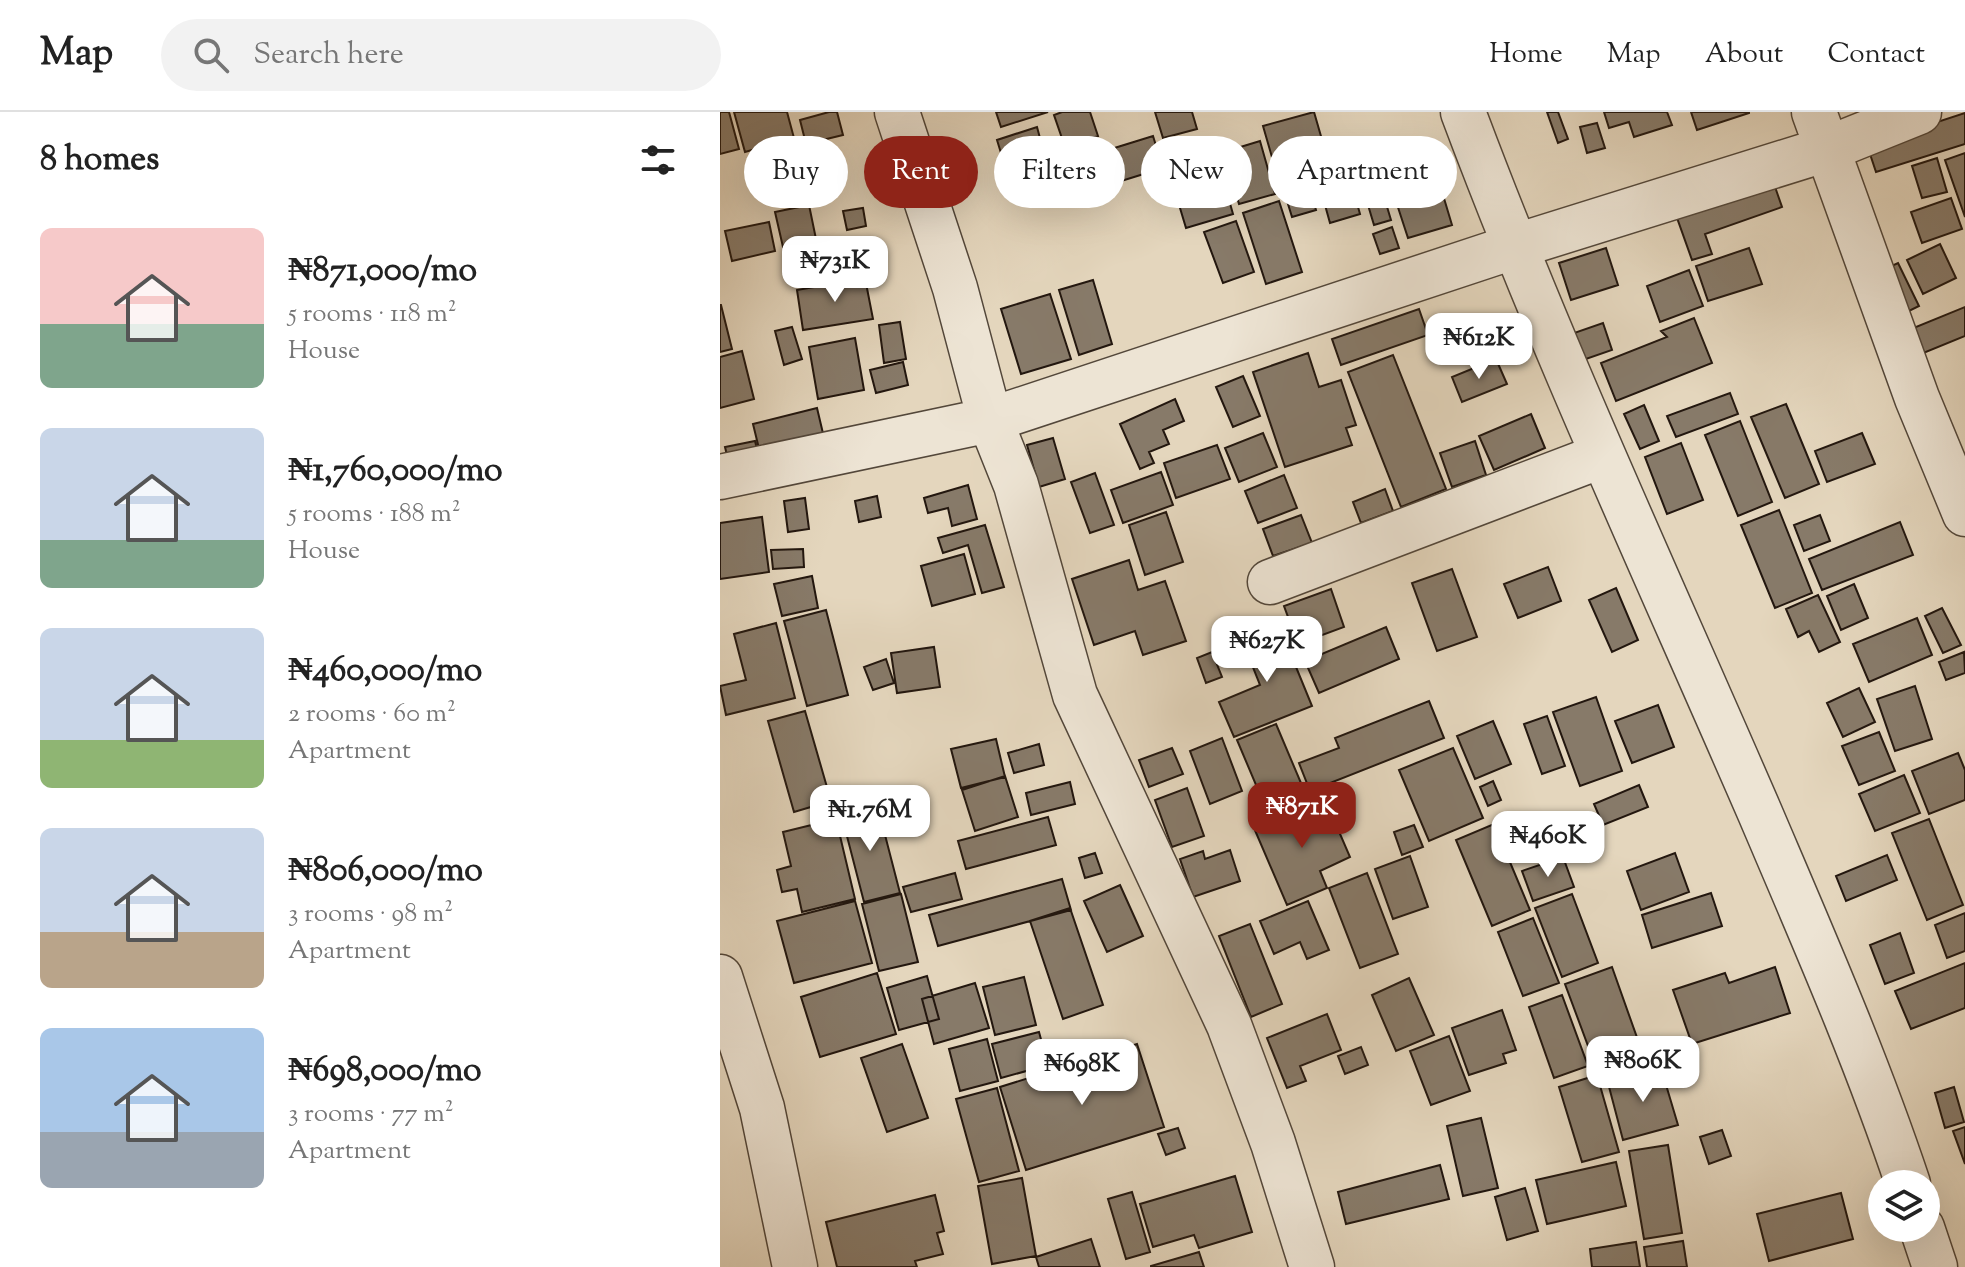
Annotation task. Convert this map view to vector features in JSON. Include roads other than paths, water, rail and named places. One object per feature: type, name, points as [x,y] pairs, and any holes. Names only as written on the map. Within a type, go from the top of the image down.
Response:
[{"type":"street","points":[[897,112],[955,288],[990,420],[1016,485],[1075,695],[1229,1025],[1273,1143],[1312,1267]]},
{"type":"street","points":[[1463,112],[1513,247],[1601,456],[1640,535],[1797,899],[1903,1170]]},
{"type":"street","points":[[720,477],[990,420],[1513,247],[1820,130],[1919,112]]},
{"type":"street","points":[[1820,130],[1917,398],[1965,514]]},
{"type":"street","points":[[1270,582],[1601,456]]},
{"type":"street","points":[[720,977],[762,1108],[795,1267]]},
{"type":"street","points":[[1927,1242],[1935,1267]]}]
